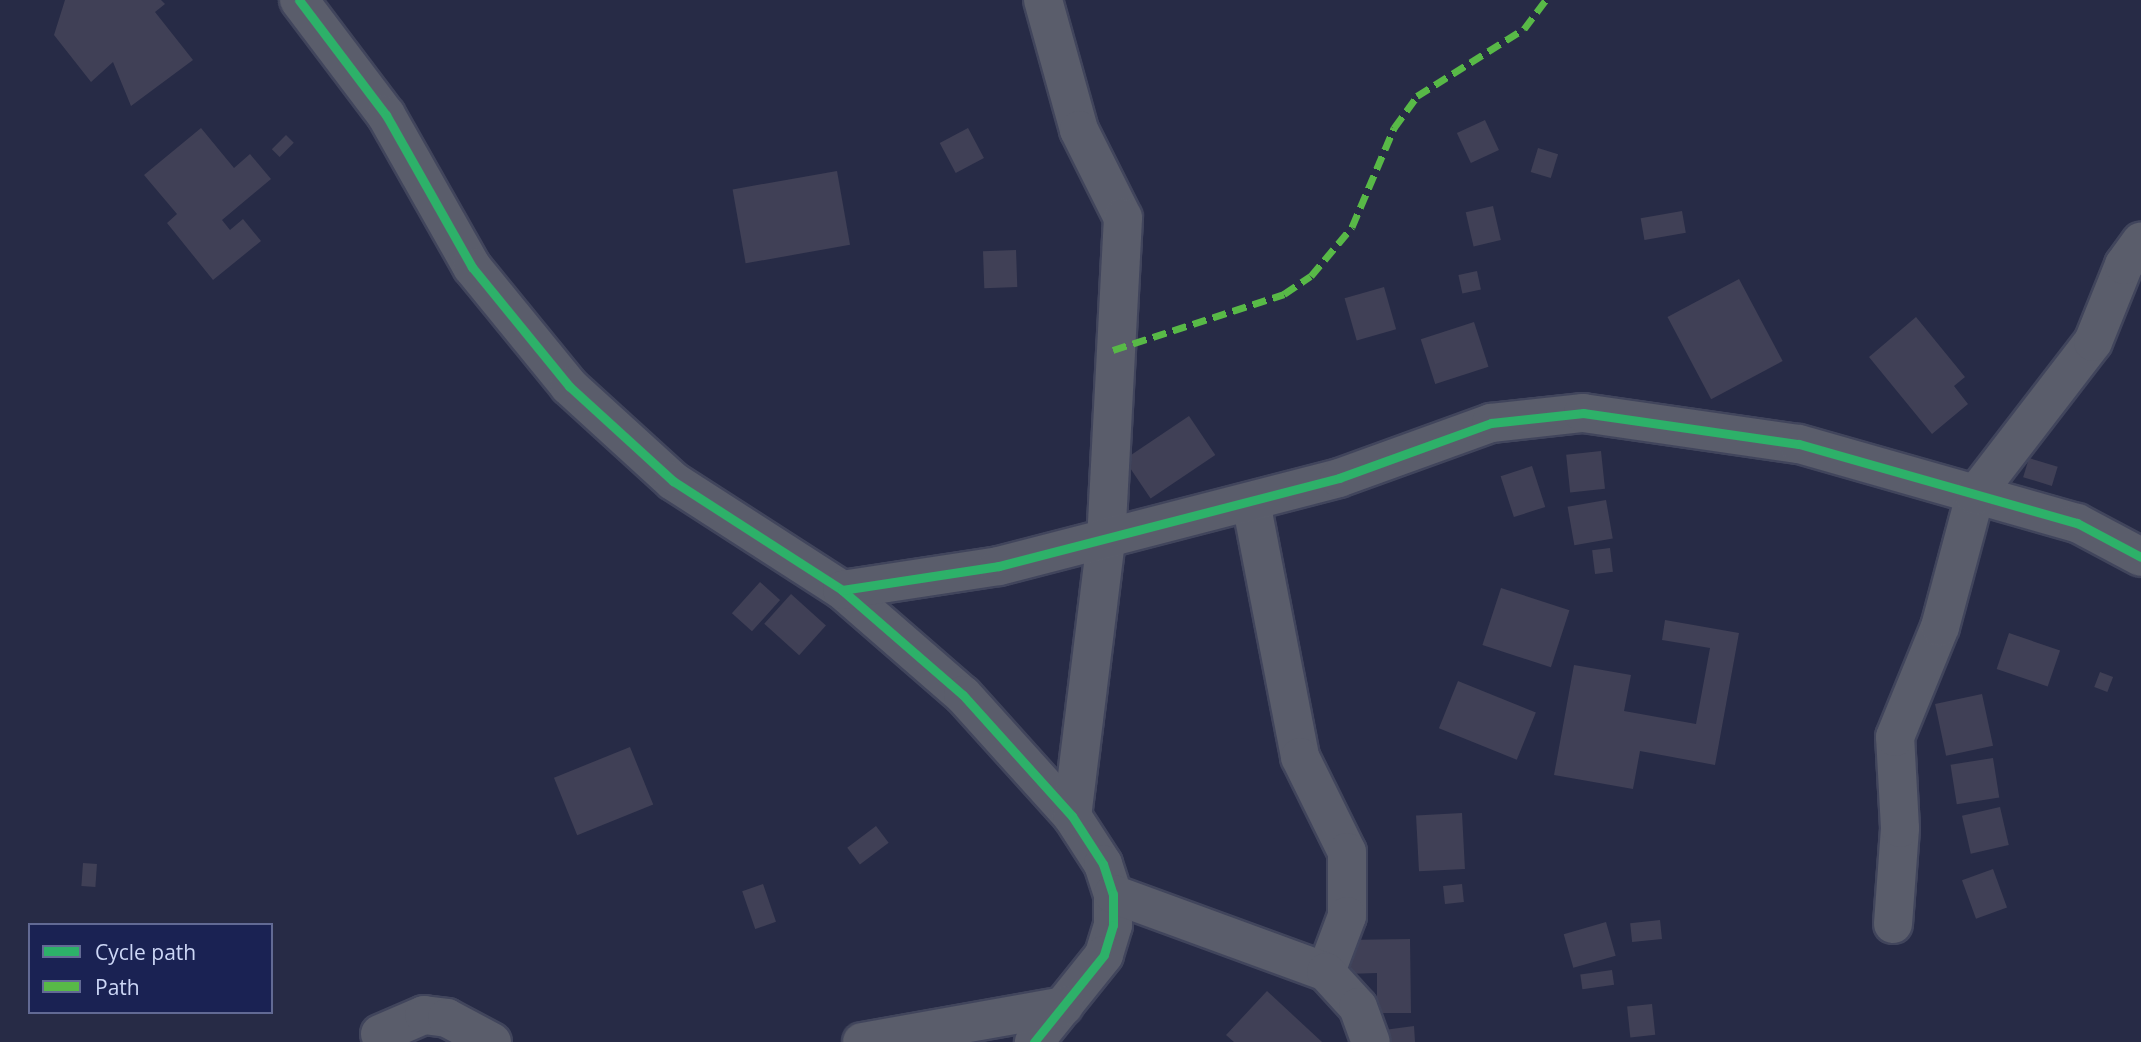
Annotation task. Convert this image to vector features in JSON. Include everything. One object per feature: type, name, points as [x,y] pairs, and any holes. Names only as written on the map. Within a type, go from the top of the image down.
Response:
[{"type":"street","points":[[299,0],[386,115],[472,267],[569,386],[673,481],[842,590],[963,695],[1072,816],[1102,864],[1113,894],[1104,955],[1034,1042]]},
{"type":"street","points":[[1043,0],[1079,130],[1123,218],[1106,540],[1072,816]]},
{"type":"street","points":[[1893,924],[1900,828],[1895,737],[1940,627],[1975,495],[2093,342],[2124,265],[2141,242]]},
{"type":"street","points":[[842,590],[999,566],[1251,502],[1491,423],[1583,413],[1799,444],[2077,523],[2141,557]]},
{"type":"street","points":[[1251,502],[1300,757],[1347,852],[1347,916],[1326,972]]},
{"type":"street","points":[[1113,894],[1326,972],[1358,1007],[1371,1042]]},
{"type":"street","points":[[862,1042],[1064,1006]]},
{"type":"street","points":[[380,1034],[424,1015],[447,1018],[492,1042]]},
{"type":"building","points":[[65,0],[161,0],[165,4],[155,12],[193,60],[131,106],[113,62],[91,82],[54,35]]},
{"type":"building","points":[[1485,120],[1499,150],[1471,163],[1457,133]]},
{"type":"building","points":[[201,128],[234,168],[250,154],[271,179],[222,220],[230,230],[243,219],[261,241],[213,280],[167,223],[177,214],[144,175]]},
{"type":"building","points":[[968,128],[984,158],[956,173],[940,143]]},
{"type":"building","points":[[286,135],[294,143],[280,157],[272,149]]},
{"type":"building","points":[[1538,148],[1558,154],[1551,178],[1531,172]]},
{"type":"building","points":[[837,171],[850,245],[746,263],[733,189]]},
{"type":"building","points":[[1493,206],[1501,240],[1474,246],[1466,212]]},
{"type":"building","points":[[1682,211],[1686,233],[1644,240],[1641,218]]},
{"type":"building","points":[[1016,250],[1017,287],[984,288],[983,251]]},
{"type":"building","points":[[1477,271],[1481,290],[1462,294],[1458,275]]},
{"type":"building","points":[[1739,279],[1783,361],[1711,399],[1667,317]]},
{"type":"building","points":[[1384,287],[1396,329],[1357,341],[1345,298]]},
{"type":"building","points":[[1916,317],[1965,377],[1954,386],[1968,404],[1932,434],[1869,357]]},
{"type":"building","points":[[1474,322],[1489,367],[1435,384],[1421,339]]},
{"type":"building","points":[[1189,416],[1215,455],[1151,499],[1124,460]]},
{"type":"building","points":[[1601,451],[1605,489],[1570,492],[1566,455]]},
{"type":"building","points":[[2029,458],[2058,467],[2052,486],[2023,477]]},
{"type":"building","points":[[1532,466],[1545,507],[1514,517],[1501,476]]},
{"type":"building","points":[[1606,500],[1613,538],[1574,545],[1568,507]]},
{"type":"building","points":[[1610,548],[1613,572],[1595,574],[1592,550]]},
{"type":"building","points":[[760,582],[780,600],[752,631],[732,613]]},
{"type":"building","points":[[1501,588],[1569,610],[1551,667],[1482,645]]},
{"type":"building","points":[[791,594],[826,625],[799,655],[764,624]]},
{"type":"building","points":[[1665,620],[1739,633],[1715,765],[1640,751],[1633,789],[1554,775],[1574,665],[1631,675],[1624,711],[1696,724],[1710,648],[1662,640]]},
{"type":"building","points":[[2009,633],[2060,651],[2048,687],[1997,669]]},
{"type":"building","points":[[2100,672],[2113,677],[2107,692],[2094,687]]},
{"type":"building","points":[[1458,681],[1536,712],[1517,760],[1439,728]]},
{"type":"building","points":[[1982,694],[1993,746],[1946,756],[1935,704]]},
{"type":"building","points":[[630,747],[653,804],[577,835],[554,778]]},
{"type":"building","points":[[1993,758],[1999,798],[1957,804],[1951,765]]},
{"type":"building","points":[[2000,807],[2009,845],[1971,854],[1962,816]]},
{"type":"building","points":[[1462,813],[1465,869],[1419,871],[1416,815]]},
{"type":"building","points":[[876,826],[889,843],[860,864],[847,848]]},
{"type":"building","points":[[83,863],[97,864],[95,887],[81,886]]},
{"type":"building","points":[[1993,869],[2007,908],[1976,919],[1962,880]]},
{"type":"building","points":[[763,884],[776,922],[755,929],[742,891]]},
{"type":"building","points":[[1462,884],[1464,902],[1445,904],[1443,886]]},
{"type":"building","points":[[1660,920],[1662,939],[1632,942],[1630,923]]},
{"type":"building","points":[[1606,922],[1616,956],[1573,968],[1564,934]]},
{"type":"building","points":[[1410,939],[1411,1013],[1377,1013],[1377,973],[1346,974],[1345,940]]},
{"type":"building","points":[[1612,970],[1614,985],[1582,989],[1580,974]]},
{"type":"building","points":[[1267,991],[1322,1042],[1234,1042],[1226,1035]]},
{"type":"building","points":[[1652,1004],[1655,1035],[1630,1037],[1627,1007]]},
{"type":"building","points":[[1414,1026],[1415,1042],[1385,1042],[1384,1030]]},
{"type":"marked path","points":[[1113,350],[1284,294],[1311,276],[1352,227],[1394,128],[1417,96],[1524,29],[1546,0]]},
{"type":"cycle path","points":[[299,0],[386,115],[472,267],[569,386],[673,481],[842,590],[963,695],[1072,816],[1103,864],[1113,894],[1113,925],[1104,955],[1034,1042]]},
{"type":"cycle path","points":[[842,590],[999,566],[1339,478],[1491,423],[1583,413],[1799,444],[2077,523],[2141,557]]}]
